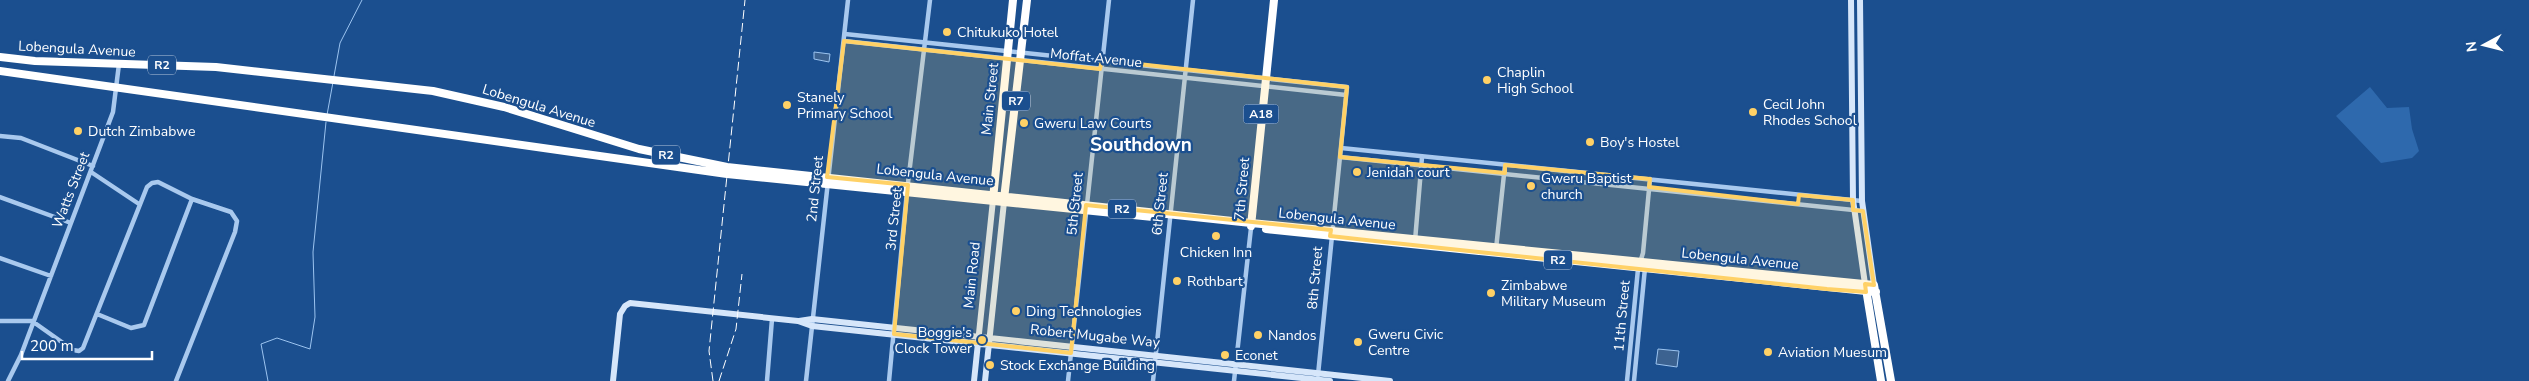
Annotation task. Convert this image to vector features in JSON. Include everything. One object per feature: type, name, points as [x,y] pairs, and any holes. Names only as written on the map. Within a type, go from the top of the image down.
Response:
[{"type":"highway","name":"Main Street","points":[[1004,198],[1027,0]]},
{"type":"highway","name":"7th Street","points":[[1251,225],[1274,0]]},
{"type":"highway","name":"Main Street","points":[[993,197],[1012,4]]},
{"type":"highway","points":[[1012,4],[1026,10]]},
{"type":"highway","name":"Lobengula Avenue","points":[[0,57],[35,61],[216,68],[323,78],[468,98],[594,136],[671,156],[827,180]]},
{"type":"highway","name":"Lobengula Avenue","points":[[0,71],[727,174],[827,180],[908,188],[1086,208],[1875,288]]},
{"type":"highway","points":[[1002,104],[1015,105]]},
{"type":"highway","points":[[998,143],[1010,144]]},
{"type":"highway","points":[[1866,288],[1881,381]]},
{"type":"highway","points":[[1875,288],[1891,381]]},
{"type":"street","name":"2nd Street","points":[[806,381],[848,0]]},
{"type":"street","name":"3rd Street","points":[[889,381],[908,188],[930,0]]},
{"type":"street","name":"5th Street","points":[[1068,381],[1109,0]]},
{"type":"street","name":"6th Street","points":[[1153,381],[1193,0]]},
{"type":"street","points":[[1851,0],[1853,200],[1866,288]]},
{"type":"street","points":[[1860,0],[1862,201],[1875,288]]},
{"type":"street","name":"Moffat Avenue","points":[[845,34],[926,42],[1008,55],[1020,61],[1346,96]]},
{"type":"street","name":"Moffat Avenue","points":[[844,41],[1008,55],[1021,52],[1346,87]]},
{"type":"street","name":"Watts Street","points":[[8,381],[21,355],[32,321],[113,112],[119,64]]},
{"type":"street","name":"8th Street","points":[[1317,378],[1346,87]]},
{"type":"street","points":[[0,136],[21,138],[93,166]]},
{"type":"street","points":[[1341,148],[1862,201]]},
{"type":"street","points":[[1340,157],[1581,180],[1863,211]]},
{"type":"street","points":[[1415,242],[1422,157]]},
{"type":"street","points":[[1462,168],[1463,161]]},
{"type":"street","points":[[1496,250],[1505,165]]},
{"type":"street","points":[[91,172],[139,204]]},
{"type":"street","points":[[1581,172],[1581,180]]},
{"type":"street","name":"11th Street","points":[[1628,381],[1650,179]]},
{"type":"street","points":[[0,321],[32,321],[76,351],[83,348],[139,204],[147,187],[155,182],[192,199],[231,212],[237,221],[237,226],[176,381]]},
{"type":"street","points":[[1798,204],[1799,195]]},
{"type":"street","points":[[0,197],[71,223]]},
{"type":"street","name":"Main Road","points":[[974,381],[993,197]]},
{"type":"street","name":"Main Road","points":[[985,381],[1004,198]]},
{"type":"street","points":[[97,314],[131,328],[144,325],[192,199]]},
{"type":"street","name":"7th Street","points":[[1234,381],[1251,225]]},
{"type":"street","points":[[0,258],[50,276]]},
{"type":"street","name":"11th Street","points":[[1634,381],[1642,263]]},
{"type":"street","name":"Robert Mugabe Way","points":[[613,381],[620,314],[624,306],[630,303],[798,321],[812,326],[989,341],[1156,359],[1236,363],[1330,381]]},
{"type":"street","points":[[767,381],[772,318]]},
{"type":"street","name":"Robert Mugabe Way","points":[[798,321],[812,319],[895,327],[978,340]]},
{"type":"street","name":"Robert Mugabe Way","points":[[1156,359],[1236,371],[1317,378],[1390,381]]},
{"type":"highlighted area","points":[[844,41],[1100,69],[1102,60],[1347,87],[1340,157],[1505,173],[1505,165],[1650,179],[1649,187],[1798,204],[1799,195],[1853,200],[1853,210],[1863,211],[1874,285],[1865,284],[1866,292],[1827,289],[1330,236],[1331,230],[1086,205],[1071,353],[894,334],[908,185],[827,177]]},
{"type":"shaded area","points":[[814,52],[830,54],[829,62],[814,59]]},
{"type":"shaded area","points":[[2370,87],[2387,108],[2409,107],[2412,129],[2419,151],[2412,158],[2381,163],[2336,116]]},
{"type":"shaded area","points":[[1658,349],[1679,351],[1677,367],[1656,364]]},
{"type":"waterway","points":[[334,76],[340,43],[362,0]]},
{"type":"waterway","points":[[327,115],[333,82]]},
{"type":"waterway","points":[[268,381],[261,344],[277,338],[310,349],[315,317],[313,252],[326,122]]},
{"type":"railway","points":[[713,381],[709,351],[745,0]]},
{"type":"railway","points":[[719,381],[736,329],[742,274]]},
{"type":"place","name":"Chitukuko Hotel","points":[[947,32]]},
{"type":"place","name":"Chaplin High School","points":[[1487,80]]},
{"type":"place","name":"Stanely Primary School","points":[[787,105]]},
{"type":"place","name":"Cecil John Rhodes School","points":[[1753,112]]},
{"type":"place","name":"Gweru Law Courts","points":[[1024,123]]},
{"type":"place","name":"Dutch Zimbabwe","points":[[78,131]]},
{"type":"place","name":"Boy's Hostel","points":[[1590,142]]},
{"type":"place","name":"Jenidah court","points":[[1357,172]]},
{"type":"place","name":"Gweru Baptist church","points":[[1531,186]]},
{"type":"place","name":"Chicken Inn","points":[[1216,236]]},
{"type":"place","name":"Rothbart","points":[[1177,281]]},
{"type":"place","name":"Zimbabwe Military Museum","points":[[1491,293]]},
{"type":"place","name":"Ding Technologies","points":[[1016,311]]},
{"type":"place","name":"Nandos","points":[[1258,335]]},
{"type":"place","name":"Boggie's Clock Tower","points":[[982,340]]},
{"type":"place","name":"Gweru Civic Centre","points":[[1358,342]]},
{"type":"place","name":"Aviation Muesum","points":[[1768,352]]},
{"type":"place","name":"Econet","points":[[1225,355]]},
{"type":"place","name":"Stock Exchange Building","points":[[990,365]]},
{"type":"district","name":"Southdown","points":[[1141,145]]}]
